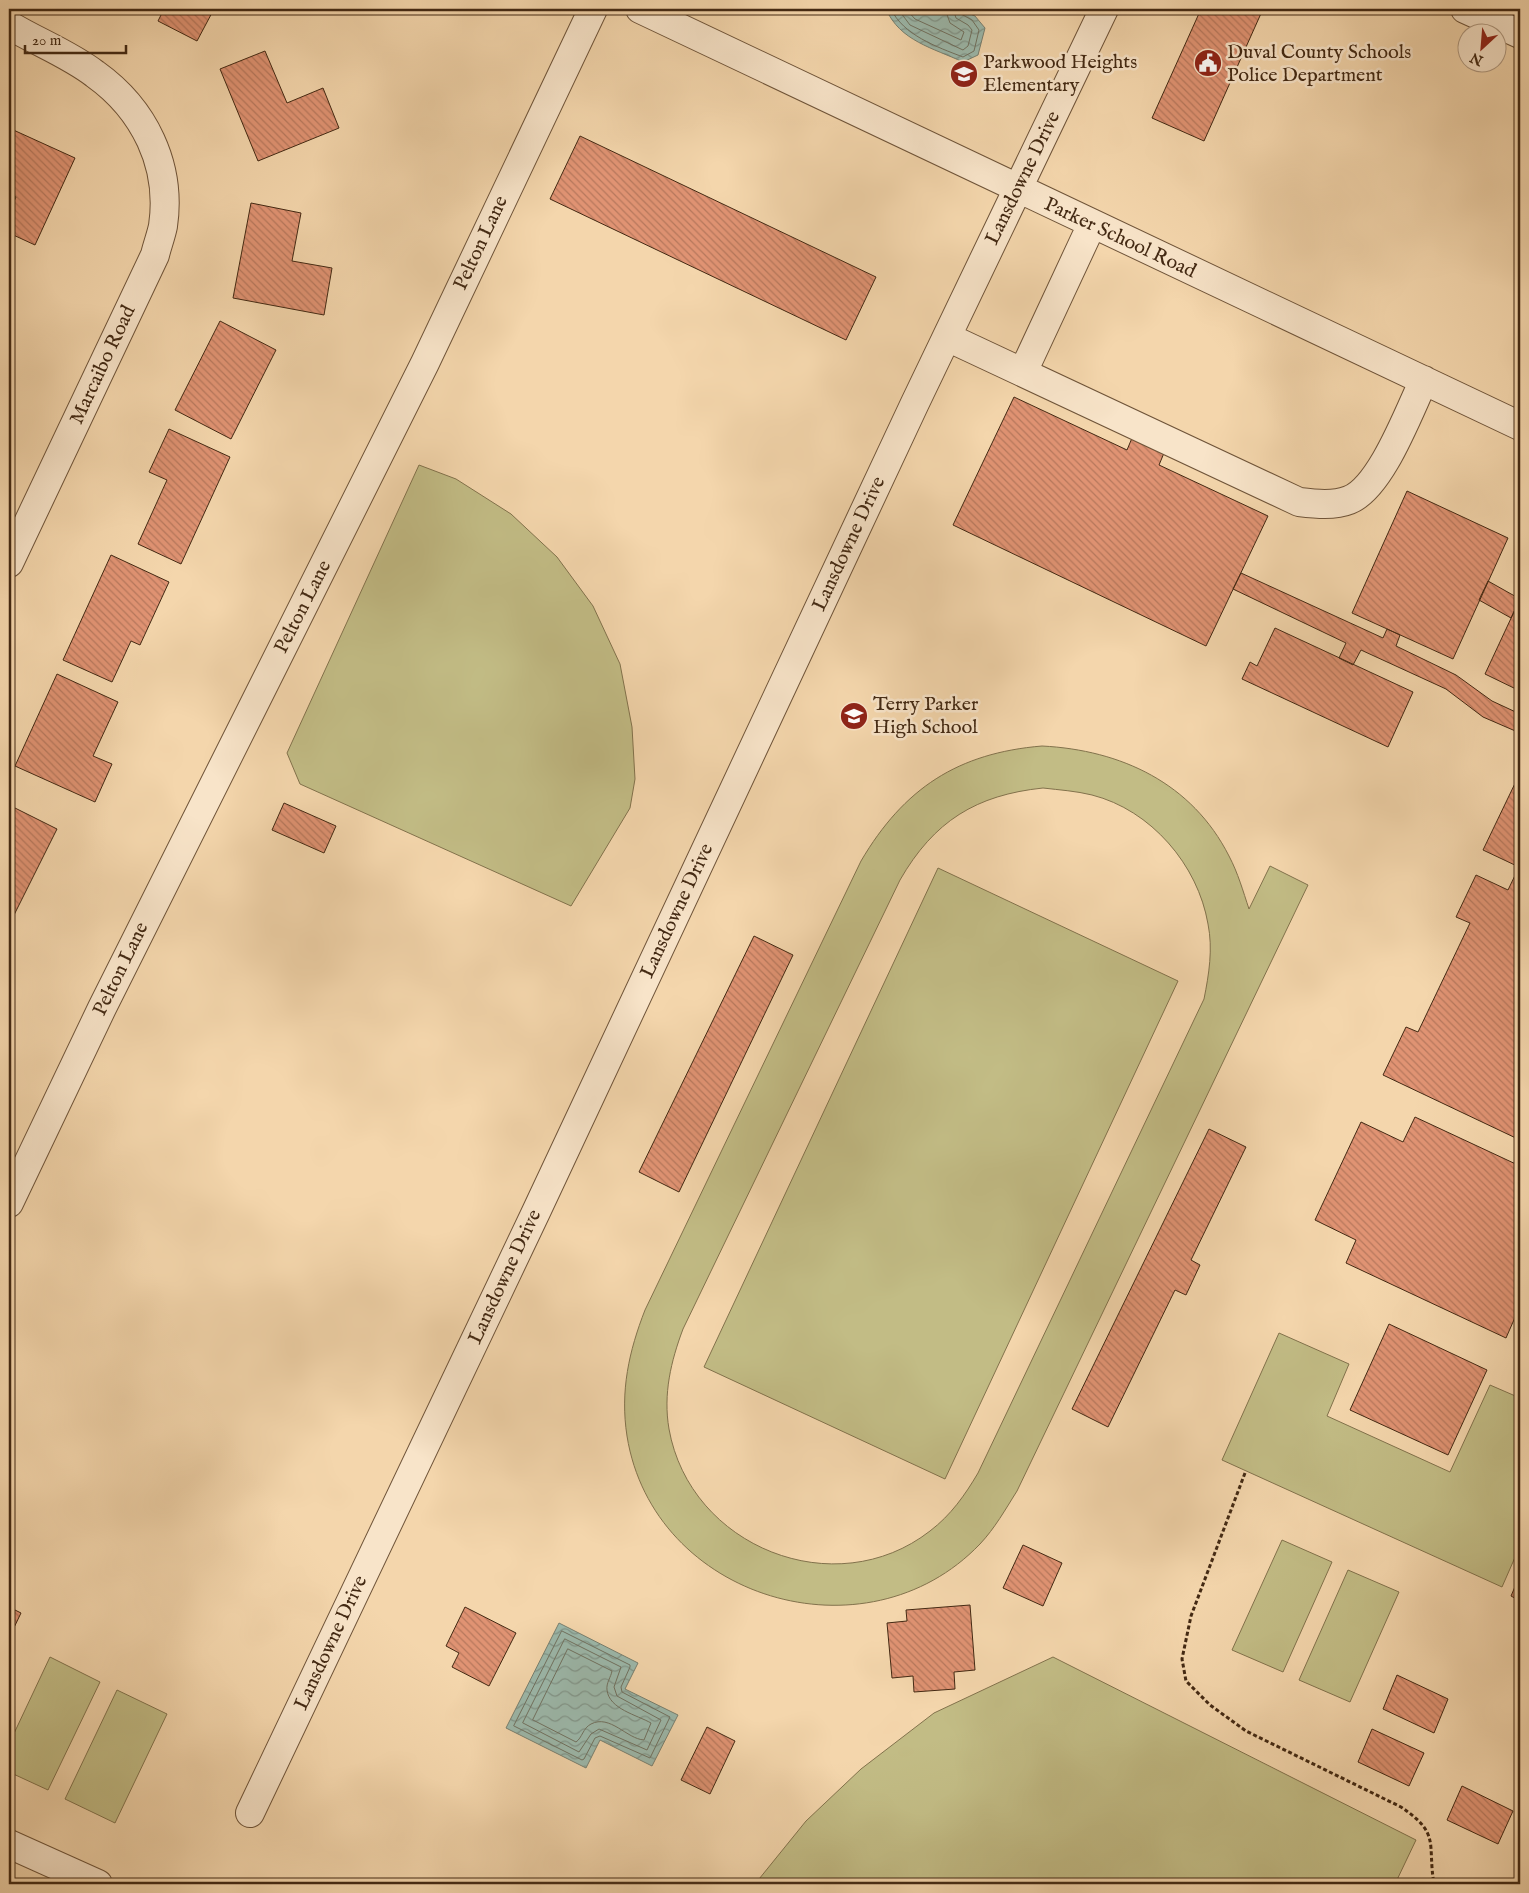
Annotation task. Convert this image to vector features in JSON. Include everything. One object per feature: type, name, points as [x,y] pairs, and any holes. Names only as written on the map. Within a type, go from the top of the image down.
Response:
[{"type":"street","name":"Pelton Lane","points":[[9,1203],[102,1008],[425,364],[593,9]]},
{"type":"street","name":"Parker School Road","points":[[640,9],[1520,426]]},
{"type":"street","name":"Lansdowne Drive","points":[[250,1813],[536,1212],[1017,189],[1104,9]]},
{"type":"street","points":[[1465,9],[1520,34]]},
{"type":"street","name":"Marcaibo Road","points":[[9,25],[94,73],[117,92],[139,118],[160,159],[164,195],[163,226],[155,255],[12,548]]},
{"type":"street","points":[[1023,372],[1092,224]]},
{"type":"street","points":[[947,337],[1300,502],[1325,505],[1350,500],[1372,482],[1386,460],[1424,380]]},
{"type":"street","points":[[9,1844],[98,1884]]},
{"type":"path","points":[[1245,1473],[1191,1616],[1182,1659],[1186,1680],[1210,1705],[1246,1731],[1401,1807],[1419,1820],[1430,1837],[1434,1884]]},
{"type":"shaded area","points":[[419,465],[456,479],[511,514],[557,557],[593,606],[620,664],[632,727],[635,779],[630,808],[571,906],[300,784],[287,753]]},
{"type":"shaded area","points":[[1042,746],[1071,749],[1099,755],[1126,763],[1151,775],[1174,790],[1214,830],[1232,862],[1249,909],[1270,866],[1308,885],[1017,1491],[1000,1519],[980,1544],[933,1580],[880,1600],[825,1605],[770,1596],[720,1573],[677,1538],[645,1492],[627,1436],[625,1419],[625,1387],[634,1341],[645,1310],[861,861],[878,835],[915,794],[959,766],[1012,750]],"holes":[[[1043,788],[1092,795],[1114,802],[1134,813],[1152,827],[1182,861],[1194,881],[1203,902],[1208,924],[1210,962],[1204,999],[978,1473],[957,1504],[930,1531],[892,1553],[852,1563],[811,1562],[772,1552],[736,1533],[705,1505],[682,1470],[669,1429],[667,1403],[669,1378],[683,1329],[900,880],[913,859],[927,842],[959,814],[997,797]]]},
{"type":"shaded area","points":[[938,868],[1178,981],[945,1479],[704,1367]]},
{"type":"shaded area","points":[[1279,1333],[1349,1364],[1327,1416],[1450,1472],[1490,1385],[1520,1398],[1520,1546],[1502,1587],[1222,1460]]},
{"type":"shaded area","points":[[1282,1540],[1332,1562],[1283,1672],[1232,1650]]},
{"type":"shaded area","points":[[1348,1570],[1399,1592],[1350,1702],[1299,1680]]},
{"type":"shaded area","points":[[50,1657],[100,1682],[48,1790],[9,1772],[9,1744]]},
{"type":"shaded area","points":[[1053,1657],[1416,1840],[1395,1884],[755,1884],[806,1821],[861,1769],[934,1713]]},
{"type":"shaded area","points":[[117,1690],[167,1714],[115,1823],[65,1799]]},
{"type":"water","points":[[886,9],[959,9],[975,16],[985,28],[978,55],[963,62],[929,48],[900,29]]},
{"type":"water","points":[[559,1623],[638,1663],[625,1689],[678,1715],[652,1766],[600,1740],[586,1768],[506,1728]]},
{"type":"building","points":[[164,9],[214,9],[197,41],[158,21]]},
{"type":"building","name":"Duval County Schools Police Department","points":[[1201,9],[1263,9],[1204,141],[1152,118]]},
{"type":"building","points":[[265,51],[287,103],[323,88],[339,128],[258,161],[220,69]]},
{"type":"building","points":[[9,128],[75,158],[35,245],[9,233],[9,212],[16,197],[9,194]]},
{"type":"building","points":[[580,136],[876,277],[846,340],[550,199]]},
{"type":"building","points":[[251,203],[301,213],[292,261],[332,268],[324,315],[233,298]]},
{"type":"building","points":[[220,321],[276,350],[231,439],[175,410]]},
{"type":"building","points":[[1014,397],[1127,450],[1132,438],[1164,453],[1159,465],[1268,516],[1206,646],[953,525]]},
{"type":"building","points":[[169,429],[230,457],[181,564],[138,544],[167,480],[149,472]]},
{"type":"building","points":[[1407,491],[1508,538],[1453,659],[1352,613]]},
{"type":"building","points":[[111,555],[169,582],[140,645],[131,641],[112,682],[63,660]]},
{"type":"building","points":[[1241,573],[1383,638],[1387,629],[1400,635],[1396,646],[1456,675],[1492,701],[1520,714],[1520,733],[1483,717],[1446,689],[1361,650],[1353,665],[1339,658],[1346,643],[1233,589]]},
{"type":"building","points":[[1488,581],[1520,599],[1511,618],[1479,600]]},
{"type":"building","points":[[1520,599],[1520,691],[1485,674]]},
{"type":"building","points":[[1275,628],[1413,692],[1388,747],[1242,679],[1250,662],[1257,666]]},
{"type":"building","points":[[57,674],[118,702],[93,756],[112,764],[95,802],[15,766]]},
{"type":"building","points":[[1520,773],[1520,1140],[1383,1075],[1406,1027],[1418,1032],[1470,923],[1456,917],[1476,875],[1508,890],[1519,867],[1483,850]]},
{"type":"building","points":[[284,803],[336,826],[324,853],[272,830]]},
{"type":"building","points":[[9,805],[57,829],[9,925]]},
{"type":"building","points":[[754,936],[793,955],[679,1192],[639,1172]]},
{"type":"building","points":[[1415,1117],[1520,1166],[1520,1306],[1506,1338],[1346,1263],[1356,1240],[1315,1220],[1361,1122],[1403,1142]]},
{"type":"building","points":[[1209,1129],[1246,1147],[1191,1260],[1200,1265],[1186,1295],[1175,1290],[1108,1427],[1072,1409]]},
{"type":"building","points":[[1389,1324],[1487,1370],[1448,1455],[1350,1410]]},
{"type":"building","points":[[1023,1545],[1062,1563],[1043,1606],[1003,1588]]},
{"type":"building","points":[[1520,1575],[1520,1601],[1511,1596]]},
{"type":"building","points":[[970,1605],[975,1670],[954,1672],[955,1689],[914,1692],[913,1676],[892,1678],[887,1623],[907,1621],[906,1610]]},
{"type":"building","points":[[9,1607],[21,1613],[9,1638]]},
{"type":"building","points":[[465,1607],[516,1633],[489,1686],[452,1667],[459,1653],[446,1646]]},
{"type":"building","points":[[1397,1675],[1448,1699],[1434,1733],[1383,1709]]},
{"type":"building","points":[[707,1727],[735,1741],[710,1794],[681,1780]]},
{"type":"building","points":[[1372,1729],[1424,1753],[1409,1786],[1358,1762]]},
{"type":"building","points":[[1462,1786],[1513,1811],[1498,1844],[1447,1820]]},
{"type":"place","name":"Duval County Schools Police Department","points":[[1208,63]]},
{"type":"place","name":"Parkwood Heights Elementary","points":[[964,74]]},
{"type":"place","name":"Terry Parker High School","points":[[854,716]]}]
